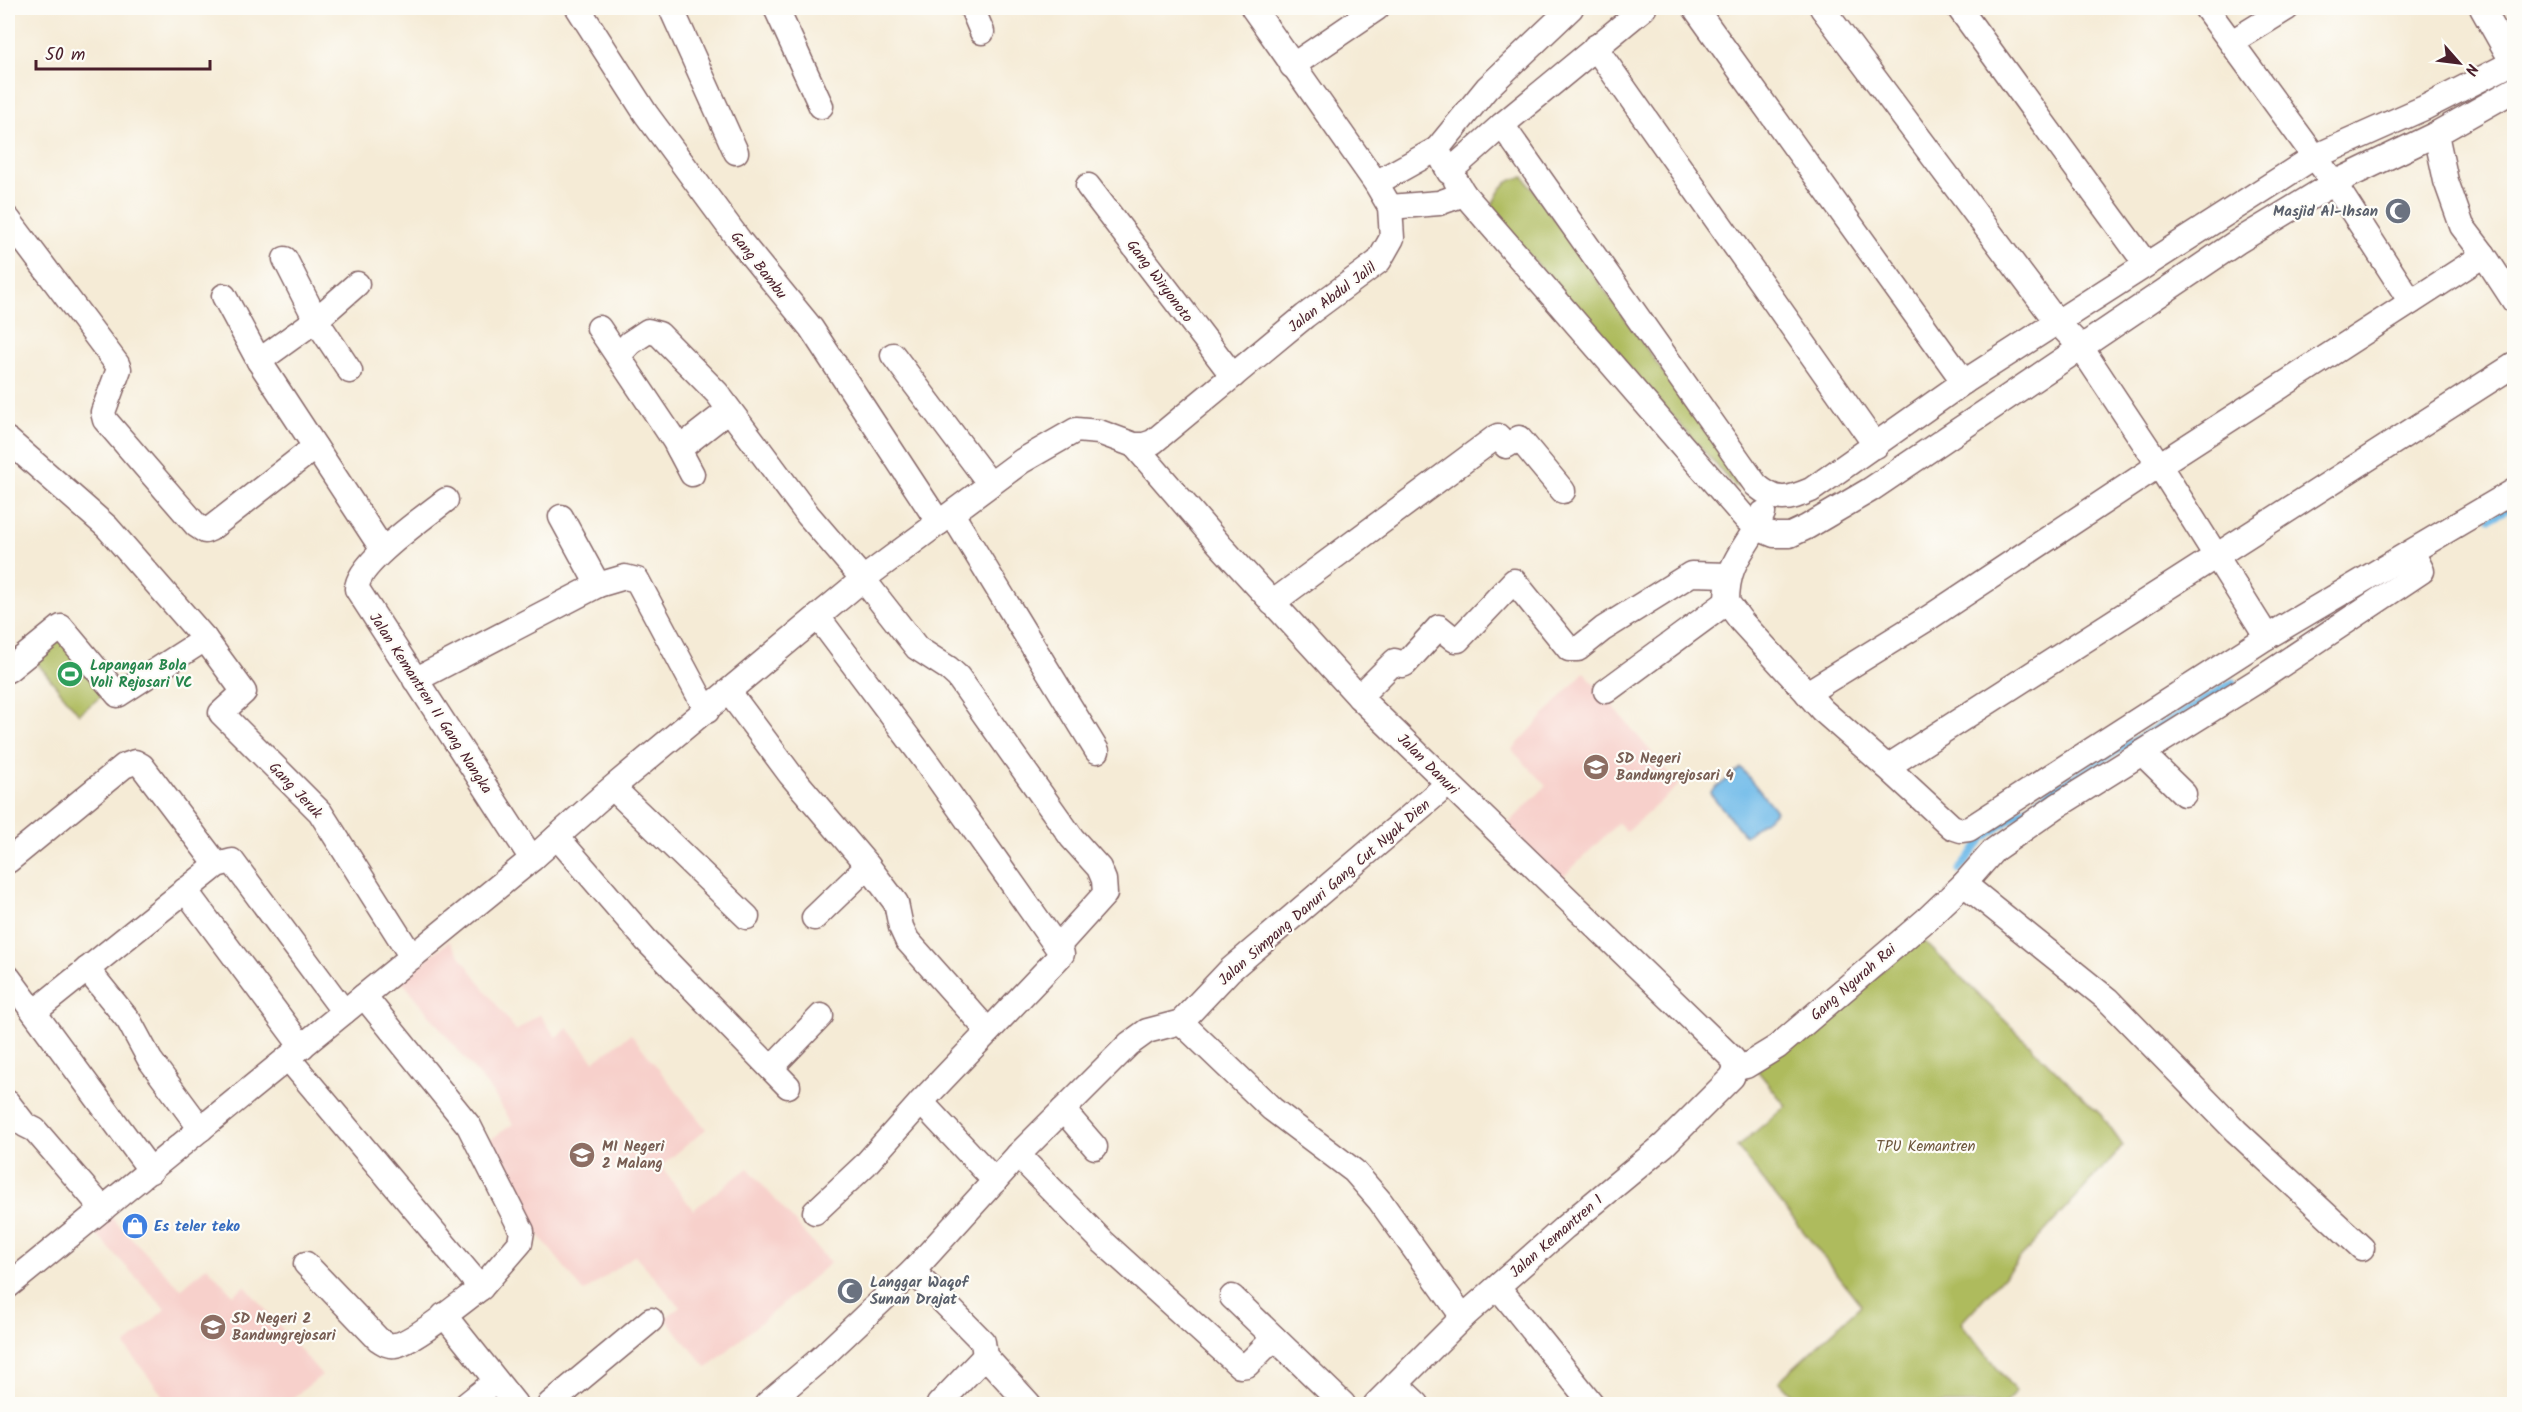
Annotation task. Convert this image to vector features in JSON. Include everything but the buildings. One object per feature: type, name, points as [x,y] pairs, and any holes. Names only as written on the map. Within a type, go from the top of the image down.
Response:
[{"type":"street","name":"Gang Bambu","points":[[578,8],[645,114],[739,240],[811,328],[946,518],[1097,751]]},
{"type":"street","points":[[671,8],[736,152]]},
{"type":"street","points":[[776,8],[821,105]]},
{"type":"street","points":[[972,8],[982,32]]},
{"type":"street","name":"Jalan Abdul Jalil","points":[[1134,445],[1154,442],[1305,316],[1379,261],[1392,238],[1390,207],[1376,183],[1253,8]]},
{"type":"street","points":[[1292,66],[1377,8]]},
{"type":"street","points":[[1376,183],[1437,149],[1487,88],[1570,8]]},
{"type":"street","points":[[1449,172],[1642,8]]},
{"type":"street","points":[[1695,8],[1964,382]]},
{"type":"street","points":[[1822,8],[2056,321],[2080,346],[2159,465],[2266,637]]},
{"type":"street","points":[[1959,8],[2146,264]]},
{"type":"street","points":[[2206,8],[2334,183],[2410,302]]},
{"type":"street","points":[[2232,42],[2287,8]]},
{"type":"street","points":[[1502,125],[1756,485],[1770,497],[1795,497],[1811,490],[1964,382],[2056,321],[2314,158],[2424,108],[2513,62],[2482,8]]},
{"type":"street","points":[[1595,47],[1876,446]]},
{"type":"street","points":[[1437,149],[1464,194],[1746,519],[1757,528],[1774,535],[1790,535],[1870,490],[2236,242],[2334,183],[2436,134],[2507,93],[2491,74]]},
{"type":"street","points":[[2436,134],[2446,181],[2462,226],[2514,301]]},
{"type":"street","name":"Gang Wiryonoto","points":[[1088,186],[1233,376]]},
{"type":"street","points":[[1390,207],[1439,202],[1464,194]]},
{"type":"street","points":[[2222,217],[2236,242]]},
{"type":"street","points":[[8,219],[117,364],[119,369],[103,412],[105,420],[196,525],[205,531],[210,529],[315,447]]},
{"type":"street","points":[[1807,693],[1930,617],[2159,465],[2484,255]]},
{"type":"street","points":[[285,260],[316,320],[350,371]]},
{"type":"street","points":[[259,361],[316,320],[357,284]]},
{"type":"street","points":[[224,296],[259,361],[383,550]]},
{"type":"street","points":[[599,328],[679,449],[692,474]]},
{"type":"street","points":[[618,356],[648,331],[660,334],[717,393],[808,515],[863,579],[916,648],[958,677],[1072,838],[1099,867],[1104,880],[1105,894],[1058,946]]},
{"type":"street","points":[[893,355],[990,484]]},
{"type":"street","points":[[1887,767],[2514,365]]},
{"type":"street","points":[[679,449],[729,410]]},
{"type":"street","points":[[8,1286],[532,859],[613,788],[863,579],[990,484],[1022,461],[1076,430],[1099,432],[1134,445]]},
{"type":"street","points":[[1272,603],[1496,436],[1506,446],[1517,438],[1520,439],[1563,491]]},
{"type":"street","points":[[8,440],[107,527],[205,639],[118,695],[61,627],[8,670]]},
{"type":"street","name":"Jalan Danuri","points":[[1134,445],[1272,603],[1359,696],[1733,1059],[1736,1068]]},
{"type":"street","points":[[1770,497],[1757,528],[1734,563],[1729,575],[1727,602],[1742,622],[1822,710],[1952,826],[1961,830],[1969,829],[2266,637],[2416,558],[2514,491]]},
{"type":"street","name":"Jalan Kemantren II Gang Nangka","points":[[446,500],[383,550],[358,576],[357,589],[532,859]]},
{"type":"street","points":[[561,517],[598,585]]},
{"type":"street","name":"Gang Ngurah Rai","points":[[1736,1068],[1746,1066],[1777,1047],[1926,920],[1964,884],[1994,850],[2412,578],[2422,571],[2416,558]]},
{"type":"street","points":[[1359,696],[1395,661],[1402,665],[1405,664],[1439,627],[1457,641],[1514,581],[1569,649],[1578,649],[1603,629],[1691,574],[1729,575]]},
{"type":"street","points":[[415,680],[598,585],[626,577],[636,580],[707,711]]},
{"type":"street","points":[[1606,691],[1727,602]]},
{"type":"street","points":[[815,1212],[865,1165],[921,1102],[1060,959],[1062,954],[895,719],[818,617]]},
{"type":"street","name":"Gang Jeruk","points":[[205,639],[244,692],[221,713],[320,812],[412,957]]},
{"type":"street","points":[[729,692],[790,774],[868,866],[896,903],[901,927],[907,940],[988,1031]]},
{"type":"street","points":[[2142,753],[2184,795]]},
{"type":"street","points":[[8,861],[124,766],[135,762],[142,766],[217,865]]},
{"type":"street","name":"Jalan Simpang Danuri Gang Cut Nyak Dien","points":[[1181,1022],[1230,970],[1448,784]]},
{"type":"street","points":[[613,788],[747,916]]},
{"type":"street","points":[[556,837],[646,940],[788,1086]]},
{"type":"street","points":[[34,1012],[217,865],[232,861],[344,1012]]},
{"type":"street","points":[[813,918],[868,866]]},
{"type":"street","points":[[1964,884],[2107,999],[2236,1131],[2362,1248]]},
{"type":"street","points":[[185,890],[295,1053],[481,1288]]},
{"type":"street","points":[[87,969],[129,1021],[150,1060],[201,1130]]},
{"type":"street","points":[[8,977],[151,1171]]},
{"type":"street","points":[[306,1264],[386,1344],[404,1343],[481,1288],[520,1243],[522,1231],[469,1126],[364,996]]},
{"type":"street","points":[[771,1068],[821,1016]]},
{"type":"street","points":[[767,1404],[820,1359],[913,1271],[1018,1155],[1129,1044],[1147,1031],[1181,1022],[1272,1109],[1354,1171],[1380,1201],[1463,1317]]},
{"type":"street","name":"Jalan Kemantren 1","points":[[1376,1404],[1463,1317],[1664,1144],[1732,1077],[1736,1068]]},
{"type":"street","points":[[921,1102],[995,1181]]},
{"type":"street","points":[[8,1103],[25,1125],[35,1130],[104,1209]]},
{"type":"street","points":[[1063,1110],[1095,1147]]},
{"type":"street","points":[[1018,1155],[1103,1242],[1240,1366],[1247,1365],[1274,1338]]},
{"type":"street","points":[[913,1271],[983,1342],[985,1356],[1029,1404]]},
{"type":"street","points":[[1498,1287],[1592,1404]]},
{"type":"street","points":[[1232,1297],[1343,1404]]},
{"type":"street","points":[[444,1315],[515,1404]]},
{"type":"street","points":[[550,1404],[651,1320]]},
{"type":"street","points":[[939,1404],[985,1356]]},
{"type":"street","points":[[467,1404],[496,1381]]},
{"type":"street","points":[[1396,1384],[1417,1404]]},
{"type":"shaded area","name":"SD Negeri Bandungrejosari 4","points":[[1584,672],[1679,785],[1626,832],[1618,823],[1561,879],[1506,826],[1546,786],[1512,750]]},
{"type":"shaded area","name":"MI Negeri 2 Malang","points":[[449,941],[516,1031],[539,1014],[556,1037],[568,1028],[594,1061],[631,1034],[706,1129],[661,1166],[693,1210],[748,1168],[830,1263],[707,1368],[665,1318],[680,1307],[635,1255],[584,1292],[511,1200],[484,1144],[513,1124],[492,1092],[401,980]]},
{"type":"shaded area","name":"SD Negeri 2 Bandungrejosari","points":[[109,1215],[181,1289],[207,1266],[233,1295],[245,1286],[322,1375],[285,1404],[169,1404],[125,1346],[165,1309],[92,1229]]},
{"type":"green space","points":[[1524,177],[1741,481],[1739,487],[1734,485],[1495,217],[1492,206],[1500,190],[1512,180]]},
{"type":"green space","name":"Lapangan Bola Voli Rejosari VC","points":[[61,635],[108,691],[79,714],[33,658]]},
{"type":"green space","name":"TPU Kemantren","points":[[1922,939],[2101,1115],[2123,1146],[1961,1323],[2016,1392],[2004,1404],[1801,1404],[1779,1381],[1861,1305],[1737,1147],[1786,1106],[1757,1070]]},
{"type":"water","points":[[1741,768],[1776,811],[1745,836],[1710,793]]},
{"type":"waterway","points":[[2491,519],[2514,505]]},
{"type":"waterway","points":[[1959,870],[1984,838],[2053,789],[2233,682]]},
{"type":"place","name":"Masjid Al-Ihsan","points":[[2398,211]]},
{"type":"place","name":"Lapangan Bola Voli Rejosari VC","points":[[70,674]]},
{"type":"place","name":"SD Negeri Bandungrejosari 4","points":[[1596,767]]},
{"type":"place","name":"MI Negeri 2 Malang","points":[[582,1155]]},
{"type":"place","name":"Es teler teko","points":[[135,1226]]},
{"type":"place","name":"Langgar Waqof Sunan Drajat","points":[[850,1291]]},
{"type":"place","name":"SD Negeri 2 Bandungrejosari","points":[[213,1327]]}]
